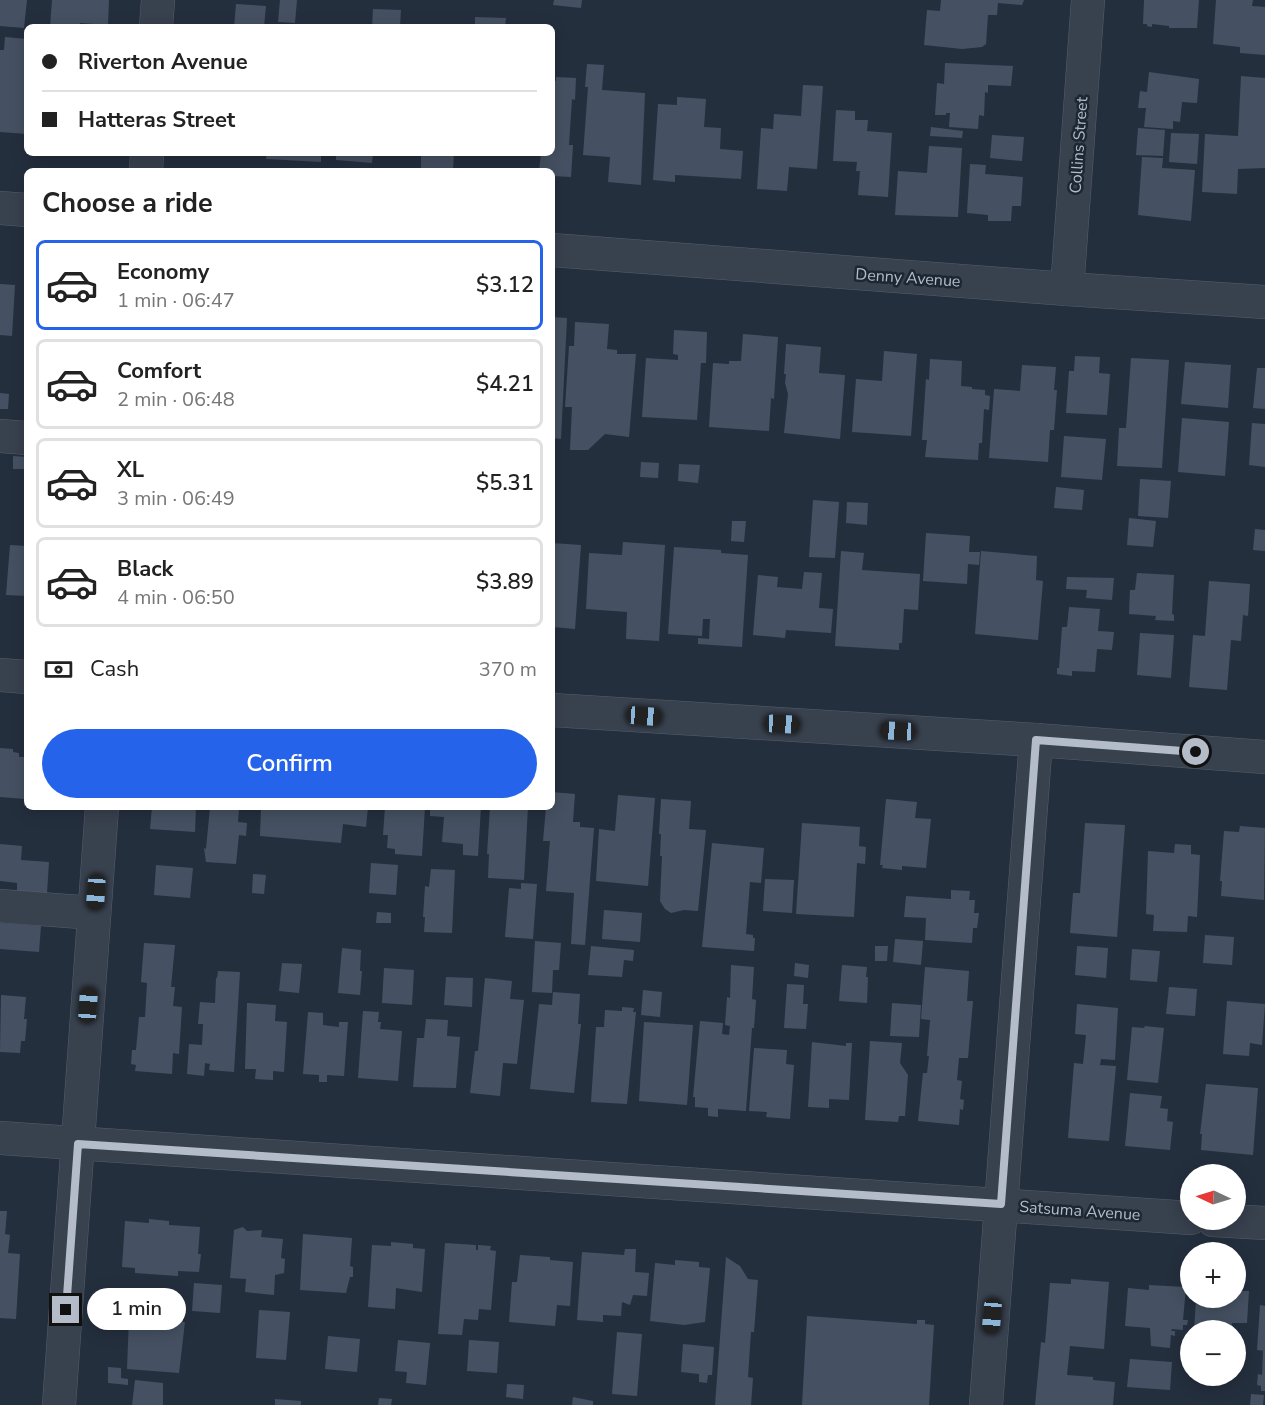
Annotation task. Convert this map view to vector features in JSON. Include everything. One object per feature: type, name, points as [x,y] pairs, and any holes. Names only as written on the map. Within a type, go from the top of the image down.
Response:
[{"type":"street","points":[[156,24],[158,0]]},
{"type":"street","name":"Collins Street","points":[[1067,289],[1088,0]]},
{"type":"street","points":[[0,208],[24,210]]},
{"type":"street","name":"Denny Avenue","points":[[555,250],[1265,302]]},
{"type":"street","points":[[0,436],[24,438]]},
{"type":"street","points":[[0,675],[24,677]]},
{"type":"street","points":[[555,710],[1036,740],[1265,757]]},
{"type":"street","points":[[986,1405],[1036,740]]},
{"type":"street","points":[[59,1405],[102,810]]},
{"type":"street","points":[[0,906],[94,913]]},
{"type":"street","name":"Satsuma Avenue","points":[[0,1138],[1180,1217]]},
{"type":"street","points":[[1246,1222],[1265,1223]]},
{"type":"building","points":[[0,0],[27,0],[24,28],[0,26]]},
{"type":"building","points":[[52,0],[109,0],[108,24],[50,24]]},
{"type":"building","points":[[280,0],[297,0],[295,23],[278,22]]},
{"type":"building","points":[[554,0],[582,0],[581,8],[553,5]]},
{"type":"building","points":[[941,0],[1024,0],[1022,5],[998,3],[997,15],[988,15],[986,44],[982,47],[962,49],[924,45],[927,10],[940,11]]},
{"type":"building","points":[[1144,0],[1199,0],[1197,28],[1169,28],[1169,26],[1152,24],[1152,27],[1143,24]]},
{"type":"building","points":[[1216,0],[1253,0],[1252,6],[1265,7],[1265,55],[1240,53],[1240,47],[1213,44]]},
{"type":"building","points":[[236,4],[266,6],[264,24],[234,24]]},
{"type":"building","points":[[373,9],[401,10],[400,24],[372,24]]},
{"type":"building","points":[[475,17],[506,18],[505,24],[475,24]]},
{"type":"building","points":[[5,37],[24,39],[24,134],[0,132],[0,50],[4,50]]},
{"type":"building","points":[[945,63],[1013,66],[1011,86],[988,85],[988,93],[985,92],[984,116],[979,115],[978,129],[949,127],[950,113],[935,115],[937,83],[944,84]]},
{"type":"building","points":[[587,64],[604,65],[602,90],[645,93],[641,185],[608,182],[610,157],[583,155],[588,87],[585,87]]},
{"type":"building","points":[[1149,72],[1199,79],[1197,103],[1182,102],[1180,122],[1173,121],[1173,129],[1144,127],[1146,108],[1138,108],[1140,91],[1147,92]]},
{"type":"building","points":[[1241,76],[1265,78],[1265,168],[1238,169],[1237,194],[1202,192],[1205,134],[1238,136]]},
{"type":"building","points":[[556,77],[576,78],[569,145],[573,145],[571,177],[555,176],[555,168],[539,168],[541,156],[555,156]]},
{"type":"building","points":[[803,85],[823,86],[817,169],[789,167],[787,191],[757,189],[761,128],[773,129],[774,114],[801,116]]},
{"type":"building","points":[[677,97],[706,99],[704,127],[721,128],[720,149],[743,151],[741,179],[675,175],[675,182],[653,180],[658,104],[677,105]]},
{"type":"building","points":[[836,110],[855,111],[855,120],[868,120],[867,131],[892,133],[888,197],[858,195],[860,171],[856,171],[857,162],[833,161]]},
{"type":"building","points":[[931,127],[963,131],[962,138],[930,136]]},
{"type":"building","points":[[1138,128],[1165,130],[1163,156],[1136,155]]},
{"type":"building","points":[[1171,133],[1199,134],[1197,164],[1169,162]]},
{"type":"building","points":[[992,135],[1024,137],[1022,161],[990,158]]},
{"type":"building","points":[[929,146],[962,148],[958,217],[895,215],[898,171],[927,173]]},
{"type":"building","points":[[266,156],[321,156],[321,162],[266,159]]},
{"type":"building","points":[[336,156],[373,156],[372,163],[336,160]]},
{"type":"building","points":[[421,156],[454,156],[453,168],[421,168]]},
{"type":"building","points":[[1142,157],[1163,158],[1162,168],[1195,170],[1191,221],[1138,215]]},
{"type":"building","points":[[970,164],[986,165],[985,174],[1023,177],[1021,206],[1012,206],[1011,221],[988,221],[988,215],[967,213]]},
{"type":"building","points":[[0,284],[15,285],[12,336],[0,335]]},
{"type":"building","points":[[555,317],[567,318],[561,439],[555,438]]},
{"type":"building","points":[[575,322],[609,324],[607,349],[617,350],[617,354],[636,354],[629,437],[605,434],[588,450],[570,450],[572,407],[565,407],[569,346],[574,346]]},
{"type":"building","points":[[674,330],[707,332],[706,363],[701,363],[697,420],[642,417],[646,358],[678,360],[678,355],[673,354]]},
{"type":"building","points":[[743,334],[778,337],[774,399],[771,398],[769,431],[709,427],[713,363],[729,364],[729,361],[741,361]]},
{"type":"building","points":[[786,344],[821,347],[819,373],[845,375],[840,439],[784,433],[788,394],[785,383],[786,374],[784,374]]},
{"type":"building","points":[[884,351],[917,354],[911,436],[852,432],[856,379],[882,381]]},
{"type":"building","points":[[1075,356],[1100,357],[1099,373],[1110,374],[1107,415],[1066,413],[1069,371],[1074,371]]},
{"type":"building","points":[[1131,358],[1169,360],[1162,468],[1117,466],[1119,428],[1126,428]]},
{"type":"building","points":[[930,359],[962,361],[961,386],[985,390],[985,395],[990,396],[989,410],[984,409],[982,443],[979,443],[978,460],[925,457],[927,440],[922,440],[926,379],[929,380]]},
{"type":"building","points":[[1185,362],[1231,365],[1228,408],[1181,404]]},
{"type":"building","points":[[1022,365],[1056,367],[1054,430],[1050,430],[1048,462],[989,458],[994,389],[1020,391]]},
{"type":"building","points":[[1257,368],[1265,368],[1265,409],[1253,408]]},
{"type":"building","points":[[0,393],[9,394],[8,409],[0,409]]},
{"type":"building","points":[[1182,418],[1229,422],[1225,476],[1178,472]]},
{"type":"building","points":[[1252,423],[1265,424],[1265,467],[1249,465]]},
{"type":"building","points":[[1064,436],[1106,439],[1102,480],[1061,477]]},
{"type":"building","points":[[13,456],[24,457],[24,469],[13,469]]},
{"type":"building","points":[[641,462],[659,463],[658,478],[640,477]]},
{"type":"building","points":[[679,464],[700,465],[698,483],[678,481]]},
{"type":"building","points":[[1140,479],[1171,481],[1168,518],[1138,516]]},
{"type":"building","points":[[1056,487],[1084,490],[1082,510],[1054,508]]},
{"type":"building","points":[[813,500],[839,502],[835,558],[809,557]]},
{"type":"building","points":[[847,502],[868,503],[867,525],[846,523]]},
{"type":"building","points":[[1129,518],[1156,521],[1153,547],[1127,545]]},
{"type":"building","points":[[732,521],[746,521],[744,542],[731,541]]},
{"type":"building","points":[[1255,529],[1265,530],[1265,551],[1253,550]]},
{"type":"building","points":[[926,533],[970,536],[969,552],[980,552],[979,565],[968,564],[967,584],[923,581]]},
{"type":"building","points":[[623,542],[665,545],[659,641],[626,639],[627,612],[586,609],[589,553],[622,555]]},
{"type":"building","points":[[555,543],[581,545],[575,629],[555,627]]},
{"type":"building","points":[[10,545],[24,546],[24,596],[6,595]]},
{"type":"building","points":[[674,547],[721,550],[721,553],[748,555],[742,647],[698,644],[698,638],[709,639],[710,619],[703,619],[702,636],[668,634]]},
{"type":"building","points":[[841,551],[864,553],[862,570],[920,574],[918,610],[904,609],[902,643],[899,643],[899,650],[835,646]]},
{"type":"building","points":[[981,551],[1037,556],[1036,580],[1043,581],[1038,640],[975,634]]},
{"type":"building","points":[[804,572],[822,573],[819,608],[833,609],[831,633],[786,630],[785,638],[753,635],[758,575],[778,577],[777,587],[802,589]]},
{"type":"building","points":[[1137,573],[1174,575],[1172,614],[1174,621],[1155,620],[1156,616],[1129,614],[1130,590],[1135,590]]},
{"type":"building","points":[[1067,577],[1114,578],[1112,600],[1086,598],[1087,590],[1066,589]]},
{"type":"building","points":[[1209,581],[1250,584],[1248,616],[1243,615],[1241,641],[1231,640],[1227,690],[1189,687],[1193,635],[1205,636]]},
{"type":"building","points":[[1069,607],[1100,609],[1098,631],[1114,632],[1112,650],[1097,649],[1095,672],[1072,671],[1072,676],[1057,674],[1062,627],[1067,627]]},
{"type":"building","points":[[1140,633],[1174,635],[1171,678],[1137,675]]},
{"type":"building","points":[[0,748],[13,749],[13,752],[19,753],[19,757],[24,757],[24,799],[0,797]]},
{"type":"building","points":[[555,792],[575,794],[573,822],[580,822],[580,827],[594,828],[585,945],[571,944],[574,893],[546,891],[550,841],[543,841],[546,810],[555,810]]},
{"type":"building","points":[[618,795],[655,798],[648,886],[596,881],[599,829],[615,831]]},
{"type":"building","points":[[661,799],[691,801],[689,829],[706,830],[698,911],[684,910],[671,913],[660,901]]},
{"type":"building","points":[[886,799],[917,802],[915,818],[931,819],[926,868],[902,866],[902,870],[882,868],[883,865],[880,865]]},
{"type":"building","points":[[152,810],[196,810],[195,832],[150,829]]},
{"type":"building","points":[[210,810],[239,810],[238,822],[247,823],[246,836],[239,835],[236,864],[206,862],[204,848],[206,849]]},
{"type":"building","points":[[261,810],[368,810],[366,827],[343,824],[341,843],[260,836]]},
{"type":"building","points":[[385,810],[425,810],[422,856],[395,854],[395,849],[387,848],[388,835],[383,835]]},
{"type":"building","points":[[430,810],[481,810],[478,856],[463,855],[463,844],[442,842],[444,817],[430,816]]},
{"type":"building","points":[[490,810],[528,810],[524,880],[488,878],[489,854],[487,854]]},
{"type":"building","points":[[802,823],[860,827],[859,846],[866,847],[865,864],[857,863],[854,917],[796,914]]},
{"type":"building","points":[[1085,823],[1125,825],[1117,937],[1070,933],[1073,893],[1080,893]]},
{"type":"building","points":[[1240,826],[1265,828],[1264,900],[1221,896],[1224,831],[1239,832]]},
{"type":"building","points":[[712,843],[764,848],[761,883],[750,882],[746,934],[753,935],[755,938],[754,951],[702,947]]},
{"type":"building","points":[[0,844],[22,846],[21,860],[49,862],[47,893],[17,891],[17,883],[0,881]]},
{"type":"building","points":[[1175,844],[1191,845],[1191,854],[1200,855],[1197,917],[1188,916],[1187,932],[1153,931],[1154,915],[1146,914],[1148,851],[1174,853]]},
{"type":"building","points":[[371,863],[398,865],[396,895],[369,893]]},
{"type":"building","points":[[156,865],[193,868],[190,898],[154,895]]},
{"type":"building","points":[[431,869],[455,870],[452,933],[424,932],[425,886],[429,887]]},
{"type":"building","points":[[253,874],[266,875],[264,894],[252,893]]},
{"type":"building","points":[[765,879],[794,880],[792,913],[763,911]]},
{"type":"building","points":[[521,883],[537,884],[533,939],[505,937],[509,888],[521,889]]},
{"type":"building","points":[[951,890],[970,891],[969,900],[975,900],[974,913],[979,913],[977,928],[973,928],[972,943],[925,940],[926,918],[904,917],[906,896],[951,899]]},
{"type":"building","points":[[604,910],[642,913],[640,942],[602,939]]},
{"type":"building","points":[[377,912],[391,913],[391,923],[376,923]]},
{"type":"building","points":[[0,923],[41,926],[39,952],[0,949]]},
{"type":"building","points":[[1205,935],[1234,937],[1232,965],[1203,963]]},
{"type":"building","points":[[895,939],[923,941],[921,965],[893,962]]},
{"type":"building","points":[[535,941],[561,943],[559,970],[553,970],[552,993],[532,992]]},
{"type":"building","points":[[144,943],[175,945],[171,987],[175,987],[173,1006],[182,1007],[179,1054],[173,1053],[172,1074],[135,1071],[136,1065],[131,1064],[132,1050],[136,1050],[139,1017],[145,1017],[147,983],[141,982]]},
{"type":"building","points":[[591,946],[634,950],[633,961],[624,960],[622,977],[588,975]]},
{"type":"building","points":[[875,946],[888,946],[887,961],[875,961]]},
{"type":"building","points":[[1077,946],[1108,948],[1106,978],[1075,975]]},
{"type":"building","points":[[342,948],[361,950],[360,995],[338,993]]},
{"type":"building","points":[[1132,949],[1160,951],[1157,982],[1130,980]]},
{"type":"building","points":[[282,963],[302,964],[299,993],[279,991]]},
{"type":"building","points":[[795,963],[809,965],[808,978],[794,976]]},
{"type":"building","points":[[731,965],[754,967],[752,999],[756,1000],[746,1111],[718,1109],[718,1117],[708,1116],[708,1108],[695,1107],[695,1097],[693,1097],[700,1021],[723,1023],[722,1034],[729,1035],[730,1026],[725,1025],[727,997],[730,998]]},
{"type":"building","points":[[842,965],[867,967],[867,1003],[839,1001]]},
{"type":"building","points":[[925,967],[969,971],[967,1001],[973,1001],[968,1058],[959,1058],[957,1080],[962,1081],[960,1099],[964,1100],[963,1110],[960,1109],[959,1125],[918,1121],[923,1073],[927,1073],[929,1056],[927,1056],[930,1020],[921,1019]]},
{"type":"building","points":[[384,968],[414,970],[412,1005],[382,1003]]},
{"type":"building","points":[[218,971],[240,972],[234,1072],[209,1070],[210,1064],[205,1063],[204,1076],[187,1074],[189,1044],[202,1045],[203,1024],[198,1024],[200,1002],[215,1003]]},
{"type":"building","points":[[446,977],[473,978],[472,1007],[444,1005]]},
{"type":"building","points":[[485,978],[512,981],[510,999],[524,1000],[517,1064],[503,1063],[500,1096],[470,1093],[475,1051],[478,1051]]},
{"type":"building","points":[[787,984],[804,985],[803,1004],[808,1004],[806,1029],[784,1028]]},
{"type":"building","points":[[1169,987],[1197,989],[1195,1016],[1166,1014]]},
{"type":"building","points":[[643,990],[662,992],[660,1017],[641,1015]]},
{"type":"building","points":[[553,992],[580,994],[578,1024],[581,1024],[574,1093],[530,1089],[539,1004],[552,1005]]},
{"type":"building","points":[[1,995],[26,997],[25,1041],[21,1041],[20,1053],[0,1052]]},
{"type":"building","points":[[1227,1001],[1265,1004],[1262,1045],[1250,1043],[1249,1056],[1223,1054]]},
{"type":"building","points":[[247,1003],[276,1005],[275,1021],[287,1022],[284,1072],[273,1071],[273,1080],[255,1079],[256,1069],[245,1069]]},
{"type":"building","points":[[892,1003],[921,1005],[919,1037],[890,1036]]},
{"type":"building","points":[[1077,1004],[1118,1008],[1115,1060],[1101,1059],[1100,1065],[1116,1066],[1109,1141],[1068,1138],[1074,1063],[1083,1064],[1086,1035],[1075,1034]]},
{"type":"building","points":[[622,1007],[634,1008],[633,1012],[636,1012],[627,1104],[591,1102],[596,1027],[604,1027],[605,1010],[622,1011]]},
{"type":"building","points":[[363,1011],[379,1012],[380,1029],[402,1031],[398,1081],[358,1078]]},
{"type":"building","points":[[308,1012],[323,1013],[323,1025],[339,1027],[339,1022],[348,1022],[344,1076],[327,1075],[327,1082],[319,1082],[319,1075],[303,1074]]},
{"type":"building","points":[[426,1019],[448,1020],[447,1036],[460,1037],[456,1088],[413,1087],[417,1038],[424,1038]]},
{"type":"building","points":[[644,1022],[693,1025],[687,1105],[639,1101]]},
{"type":"building","points":[[1145,1026],[1164,1028],[1158,1083],[1127,1080],[1132,1027],[1144,1028]]},
{"type":"building","points":[[870,1041],[902,1043],[900,1063],[908,1075],[905,1116],[899,1116],[898,1122],[865,1120]]},
{"type":"building","points":[[812,1042],[846,1046],[846,1043],[852,1043],[849,1100],[829,1099],[829,1108],[808,1107]]},
{"type":"building","points":[[754,1048],[787,1050],[786,1064],[794,1065],[790,1119],[766,1117],[767,1112],[749,1111]]},
{"type":"building","points":[[1206,1084],[1258,1088],[1253,1155],[1201,1150],[1202,1134],[1200,1134]]},
{"type":"building","points":[[1130,1093],[1162,1096],[1160,1108],[1168,1109],[1167,1121],[1173,1122],[1170,1150],[1125,1146]]},
{"type":"building","points":[[0,1211],[7,1211],[5,1234],[10,1235],[8,1253],[20,1254],[16,1319],[0,1318]]},
{"type":"building","points":[[149,1219],[169,1221],[169,1225],[200,1227],[199,1272],[178,1271],[178,1276],[135,1273],[135,1268],[122,1267],[125,1221],[149,1223]]},
{"type":"building","points":[[243,1227],[247,1231],[262,1230],[261,1237],[283,1239],[281,1258],[285,1259],[284,1273],[275,1275],[274,1295],[245,1292],[246,1279],[230,1278],[234,1230]]},
{"type":"building","points":[[303,1234],[352,1238],[350,1266],[353,1267],[353,1277],[350,1277],[346,1293],[300,1290]]},
{"type":"building","points":[[391,1242],[413,1244],[413,1248],[425,1249],[422,1292],[396,1288],[395,1309],[368,1307],[372,1245],[391,1246]]},
{"type":"building","points":[[445,1243],[476,1245],[476,1250],[478,1250],[478,1245],[491,1246],[490,1250],[496,1251],[491,1310],[479,1309],[478,1320],[464,1319],[462,1335],[438,1334]]},
{"type":"building","points":[[625,1249],[636,1249],[635,1272],[649,1273],[647,1296],[633,1295],[630,1305],[622,1302],[621,1316],[603,1315],[603,1322],[577,1320],[582,1252],[624,1255]]},
{"type":"building","points":[[520,1255],[550,1257],[550,1260],[573,1262],[570,1306],[557,1305],[555,1326],[509,1322],[512,1282],[517,1282]]},
{"type":"building","points":[[726,1257],[740,1266],[748,1279],[758,1280],[748,1377],[753,1378],[751,1405],[715,1405]]},
{"type":"building","points":[[675,1260],[699,1262],[699,1267],[710,1268],[705,1322],[684,1325],[650,1321],[655,1263],[675,1265]]},
{"type":"building","points":[[1071,1279],[1109,1282],[1104,1349],[1070,1346],[1067,1375],[1115,1382],[1113,1405],[1035,1405],[1041,1342],[1045,1343],[1050,1283],[1071,1284]]},
{"type":"building","points":[[194,1283],[222,1285],[220,1313],[192,1311]]},
{"type":"building","points":[[1149,1285],[1180,1287],[1180,1308],[1184,1308],[1183,1320],[1180,1320],[1180,1330],[1172,1329],[1171,1331],[1175,1331],[1175,1336],[1171,1335],[1170,1348],[1151,1346],[1150,1328],[1125,1326],[1128,1288],[1149,1290]]},
{"type":"building","points":[[1246,1291],[1249,1291],[1247,1323],[1246,1320],[1195,1320],[1195,1308],[1246,1308]]},
{"type":"building","points":[[1260,1305],[1265,1306],[1265,1351],[1257,1350]]},
{"type":"building","points":[[259,1310],[290,1312],[286,1360],[256,1358]]},
{"type":"building","points":[[176,1316],[182,1316],[185,1322],[179,1373],[127,1369],[129,1318],[176,1318]]},
{"type":"building","points":[[807,1316],[917,1324],[917,1320],[925,1320],[925,1324],[934,1325],[929,1405],[802,1405]]},
{"type":"building","points":[[617,1332],[642,1334],[637,1396],[612,1394]]},
{"type":"building","points":[[328,1336],[360,1339],[357,1372],[325,1369]]},
{"type":"building","points":[[398,1340],[430,1343],[426,1385],[406,1383],[407,1372],[395,1371]]},
{"type":"building","points":[[469,1340],[499,1342],[497,1373],[467,1371]]},
{"type":"building","points":[[683,1344],[714,1347],[712,1375],[708,1375],[707,1383],[699,1382],[699,1374],[681,1372]]},
{"type":"building","points":[[1263,1351],[1265,1351],[1265,1391],[1261,1391],[1261,1386],[1257,1385],[1258,1374],[1262,1375]]},
{"type":"building","points":[[1130,1359],[1172,1362],[1170,1390],[1127,1387]]},
{"type":"building","points":[[108,1367],[121,1368],[121,1378],[128,1379],[128,1385],[108,1383]]},
{"type":"building","points":[[135,1380],[163,1383],[163,1405],[132,1405]]},
{"type":"building","points":[[507,1384],[524,1385],[523,1399],[506,1397]]},
{"type":"building","points":[[1251,1394],[1264,1395],[1263,1405],[1250,1405]]},
{"type":"building","points":[[573,1397],[593,1401],[593,1405],[572,1405]]},
{"type":"building","points":[[379,1398],[392,1399],[391,1405],[378,1405]]},
{"type":"building","points":[[275,1399],[301,1401],[301,1405],[275,1405]]},
{"type":"route","points":[[66,1310],[78,1144],[1001,1204],[1036,740],[1196,752]]}]
